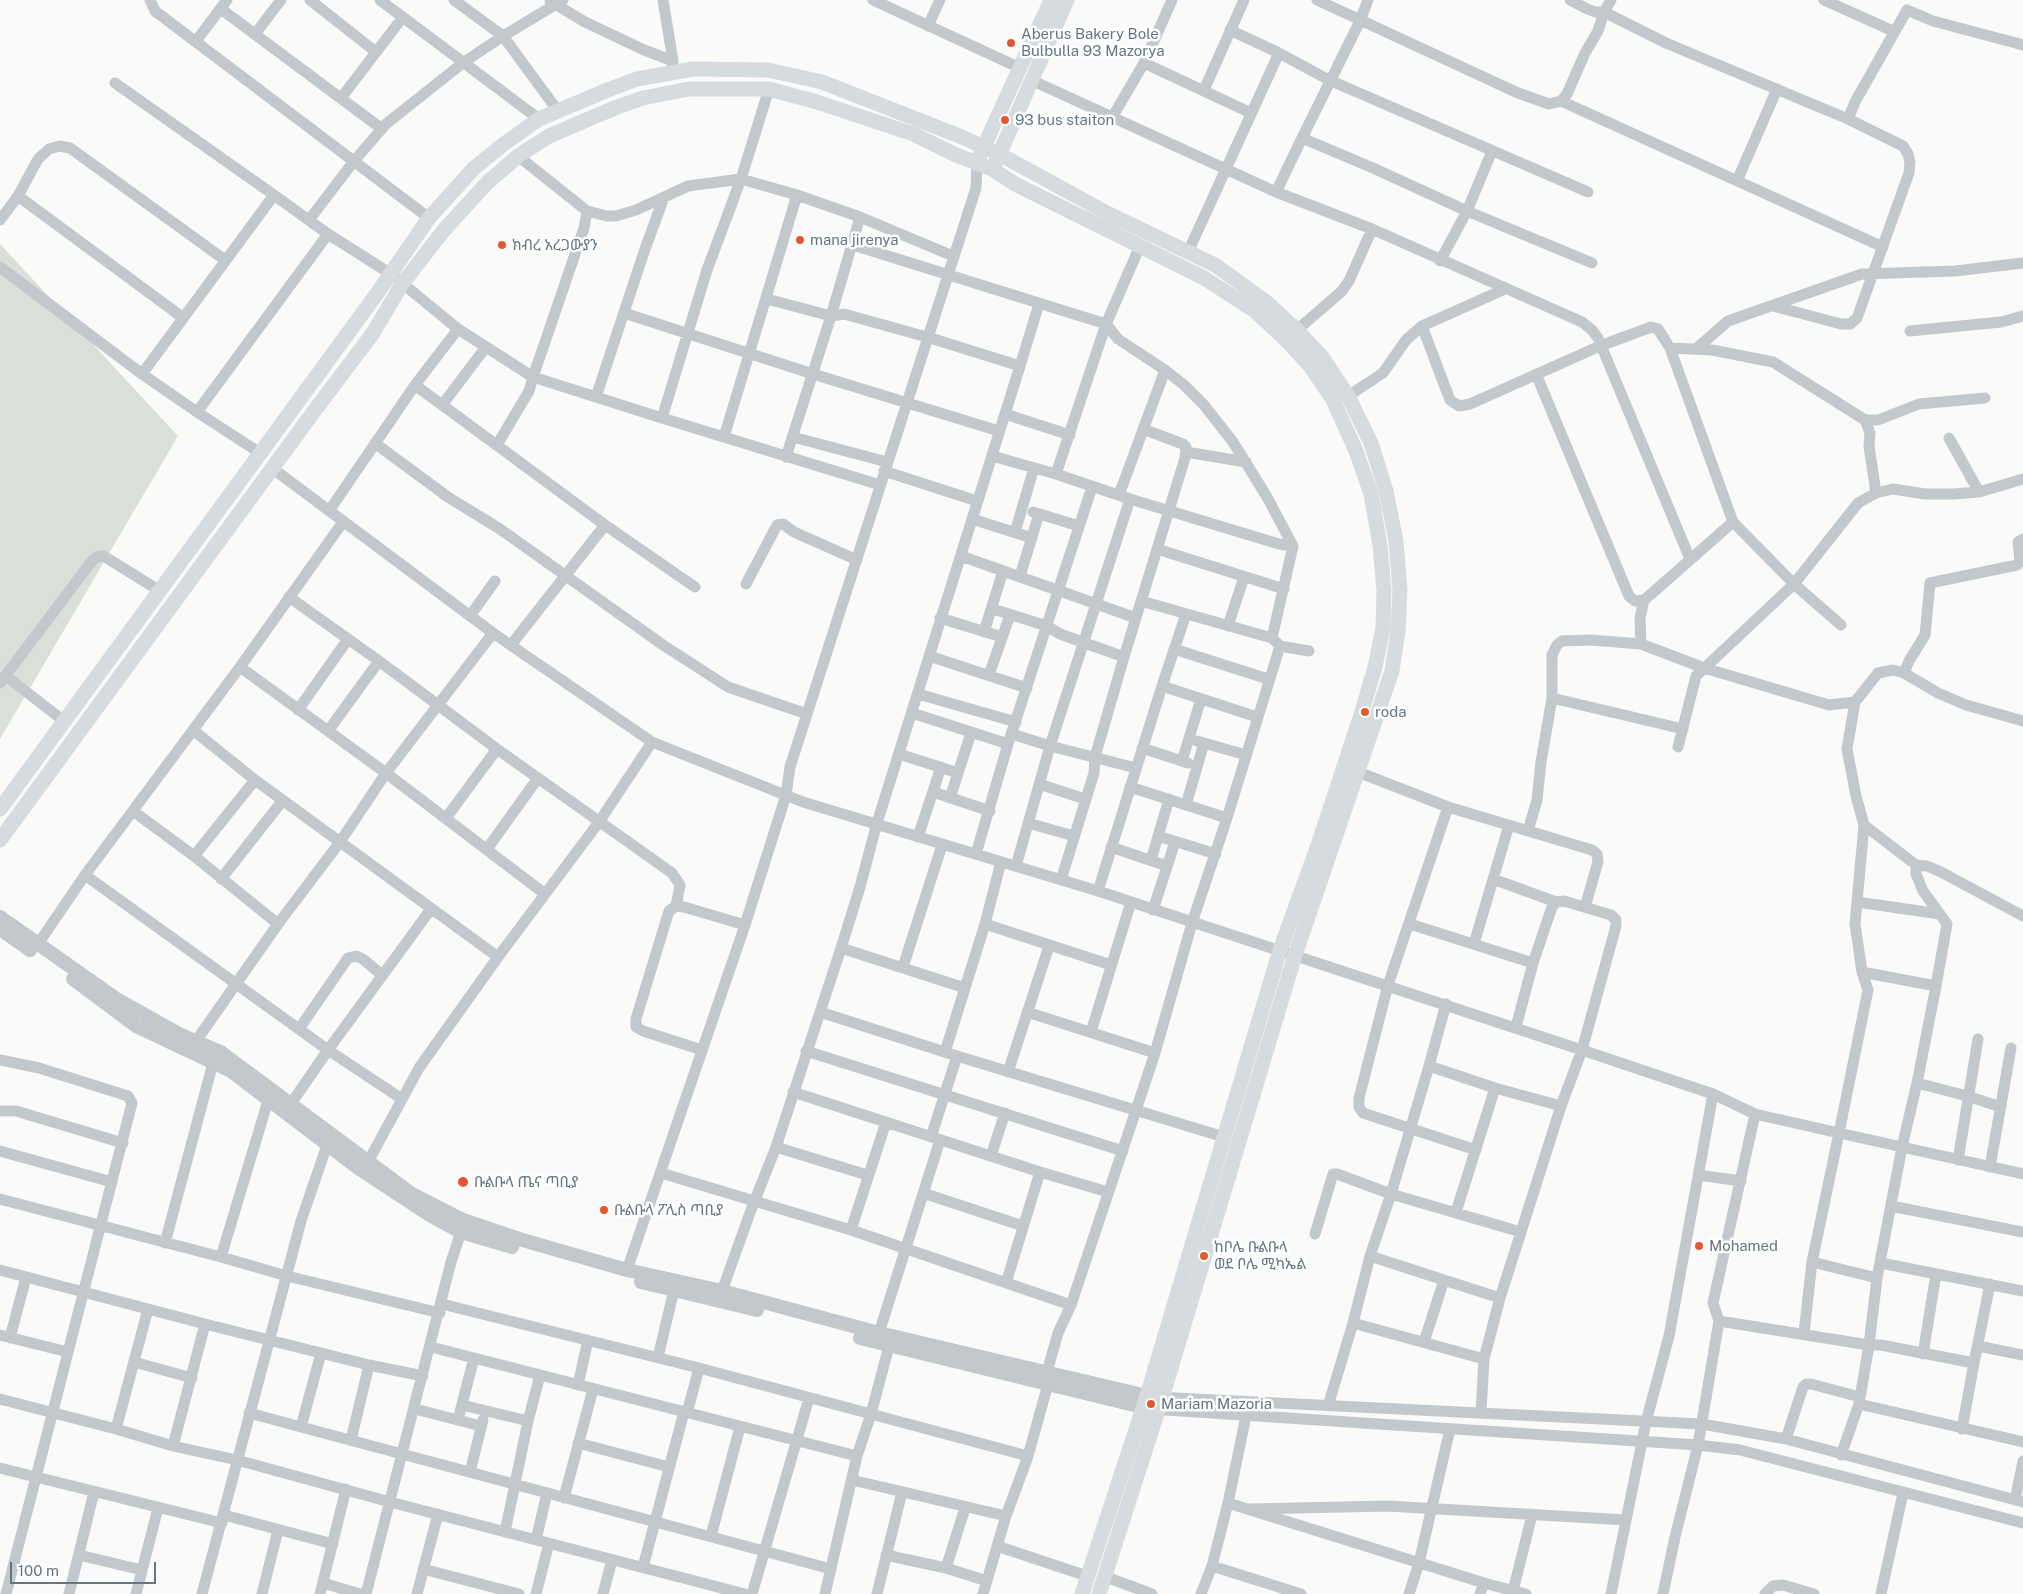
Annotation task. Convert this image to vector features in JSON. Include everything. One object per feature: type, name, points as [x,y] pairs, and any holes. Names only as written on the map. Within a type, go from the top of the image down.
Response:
[{"type":"main road","points":[[977,163],[1051,0]]},
{"type":"main road","points":[[992,169],[1001,155],[1031,80],[1067,0]]},
{"type":"main road","points":[[0,840],[373,333],[397,279],[429,218],[474,168],[539,119],[672,66],[693,69],[768,70],[822,82],[984,146],[1107,213],[1215,265],[1244,295],[1254,311],[1285,339],[1310,366],[1332,398],[1356,451],[1370,494],[1380,545],[1384,590],[1383,628],[1375,667],[1360,718],[1317,848],[1280,950],[1224,1137],[1106,1577],[1099,1594]]},
{"type":"main road","points":[[0,809],[260,452],[397,279],[487,182],[518,156],[549,136],[643,98],[689,90],[769,89],[818,102],[914,134],[992,169],[1015,184],[1204,278],[1244,295],[1265,300],[1323,358],[1348,396],[1371,443],[1386,491],[1396,541],[1400,590],[1398,631],[1392,671],[1295,956],[1152,1403],[1082,1594]]},
{"type":"main road","points":[[1380,545],[1396,541]]},
{"type":"street","points":[[150,0],[155,11],[429,218]]},
{"type":"street","points":[[255,34],[281,0]]},
{"type":"street","points":[[310,0],[376,52]]},
{"type":"street","points":[[380,0],[539,119]]},
{"type":"street","points":[[454,0],[503,36],[558,111]]},
{"type":"street","points":[[663,0],[672,66]]},
{"type":"street","points":[[873,0],[1020,68]]},
{"type":"street","points":[[928,26],[940,0]]},
{"type":"street","points":[[1114,116],[1144,63],[1172,0]]},
{"type":"street","points":[[1204,90],[1244,0]]},
{"type":"street","points":[[1317,0],[1518,93],[1549,104],[1561,101],[1567,94],[1585,53],[1594,40],[1604,12],[1611,0]]},
{"type":"street","points":[[1276,192],[1329,80],[1360,21],[1368,0]]},
{"type":"street","points":[[1570,0],[1585,8],[1604,12],[1666,43],[1777,88],[1903,146],[1908,154],[1909,173],[1857,318],[1850,324],[1842,324],[1819,320],[1773,306]]},
{"type":"street","points":[[1824,0],[1894,31]]},
{"type":"street","points":[[310,220],[354,161],[382,128],[401,110],[464,62],[556,2],[585,22],[644,50],[672,66]]},
{"type":"street","points":[[196,41],[224,4],[255,34],[382,128]]},
{"type":"street","points":[[1848,120],[1855,102],[1908,5],[1933,21],[2023,44]]},
{"type":"street","points":[[341,98],[403,17]]},
{"type":"street","points":[[1230,30],[1329,80],[1588,192]]},
{"type":"street","points":[[1188,252],[1279,54]]},
{"type":"street","points":[[1144,63],[1251,113]]},
{"type":"street","points":[[1031,80],[1050,90],[1114,116],[1276,192],[1372,229],[1440,261],[1582,322],[1598,338],[1690,559]]},
{"type":"street","points":[[116,84],[328,234],[397,279],[458,328],[533,377],[880,486]]},
{"type":"street","points":[[1737,181],[1777,88]]},
{"type":"street","points":[[662,418],[707,270],[741,179],[769,89]]},
{"type":"street","points":[[1561,101],[1883,247]]},
{"type":"street","points":[[1302,138],[1467,211],[1592,263]]},
{"type":"street","points":[[0,220],[18,196],[38,159],[49,150],[60,146],[70,148],[224,260]]},
{"type":"street","points":[[1440,261],[1467,211],[1492,151]]},
{"type":"street","points":[[518,156],[586,211],[607,216],[616,216],[636,210],[688,186],[741,179],[860,217],[954,256]]},
{"type":"street","points":[[627,1270],[745,925],[786,795],[790,767],[976,188],[977,163]]},
{"type":"street","points":[[976,188],[992,169]]},
{"type":"street","points":[[142,374],[224,260],[274,195]]},
{"type":"street","points":[[18,196],[182,317]]},
{"type":"street","points":[[724,437],[797,196]]},
{"type":"street","points":[[596,397],[664,197]]},
{"type":"street","points":[[497,445],[530,391],[533,377],[584,228],[586,211]]},
{"type":"street","points":[[786,457],[832,316],[860,217]]},
{"type":"street","points":[[1297,330],[1341,292],[1349,281],[1372,229]]},
{"type":"street","points":[[197,412],[328,234]]},
{"type":"street","points":[[853,245],[1106,324],[1118,339],[1165,370],[1204,405],[1246,462],[1293,546],[1268,679],[1246,755],[1216,854],[1192,923],[1137,1110],[1071,1305],[1058,1333],[1028,1456],[1006,1516],[983,1594]]},
{"type":"street","points":[[1056,474],[1106,324],[1140,246]]},
{"type":"street","points":[[1696,349],[1728,321],[1862,274],[1874,272],[1955,271],[2023,263]]},
{"type":"street","points":[[0,267],[142,374],[260,452]]},
{"type":"street","points":[[1348,396],[1383,373],[1406,340],[1422,326],[1505,289]]},
{"type":"street","points":[[766,299],[832,316],[844,314],[1020,366]]},
{"type":"street","points":[[722,1292],[776,1147],[806,1051],[842,948],[898,754],[1038,304]]},
{"type":"street","points":[[624,313],[999,431]]},
{"type":"street","points":[[1910,331],[2002,322],[2023,316]]},
{"type":"street","points":[[1422,326],[1450,400],[1459,406],[1470,404],[1600,346],[1651,327],[1658,329],[1670,348],[1733,522],[1794,584],[1842,625]]},
{"type":"street","points":[[330,511],[415,385],[458,328]]},
{"type":"street","points":[[442,405],[486,347]]},
{"type":"street","points":[[1670,348],[1712,350],[1773,362],[1865,420],[1878,420],[1919,404],[1985,398]]},
{"type":"street","points":[[1016,866],[1050,746],[1097,604],[1143,429],[1165,370]]},
{"type":"street","points":[[1536,374],[1629,596],[1635,602],[1644,600],[1733,522]]},
{"type":"street","points":[[415,385],[605,525],[695,587]]},
{"type":"street","points":[[1005,414],[1070,434]]},
{"type":"street","points":[[1865,420],[1870,433],[1869,446],[1876,493]]},
{"type":"street","points":[[1061,880],[1094,773],[1095,757],[1124,657],[1186,452],[1183,444],[1143,429]]},
{"type":"street","points":[[793,437],[886,467],[978,501]]},
{"type":"street","points":[[1949,438],[1979,492]]},
{"type":"street","points":[[376,444],[448,497],[500,529],[663,645],[728,687],[807,714]]},
{"type":"street","points":[[1186,452],[1246,462]]},
{"type":"street","points":[[992,456],[1056,474],[1168,511],[1279,544],[1293,546]]},
{"type":"street","points":[[272,468],[492,633],[652,742],[786,795],[942,845],[1098,891],[1516,1027],[1714,1094],[1755,1114],[2023,1174]]},
{"type":"street","points":[[1015,532],[1034,468]]},
{"type":"street","points":[[1678,746],[1696,676],[1794,584],[1858,503],[1876,493],[1893,489],[1937,495],[1979,492],[2023,479]]},
{"type":"street","points":[[976,854],[1012,733],[1092,487]]},
{"type":"street","points":[[1022,508],[1080,526]]},
{"type":"street","points":[[1020,576],[1039,514]]},
{"type":"street","points":[[972,519],[1032,538]]},
{"type":"street","points":[[38,944],[85,875],[240,667],[343,522]]},
{"type":"street","points":[[746,584],[777,525],[783,524],[794,532],[857,560]]},
{"type":"street","points":[[511,645],[605,525]]},
{"type":"street","points":[[1904,673],[1925,635],[1930,583],[2017,565],[2020,561],[2018,542],[2023,539]]},
{"type":"street","points":[[1156,550],[1284,589]]},
{"type":"street","points":[[65,722],[3,680],[92,561],[97,557],[104,556],[160,591]]},
{"type":"street","points":[[961,556],[1136,618]]},
{"type":"street","points":[[984,632],[993,609],[1003,571]]},
{"type":"street","points":[[1228,626],[1244,577]]},
{"type":"street","points":[[470,616],[495,581]]},
{"type":"street","points":[[289,597],[497,749],[672,873],[680,885],[676,906]]},
{"type":"street","points":[[1641,644],[1640,618],[1644,600]]},
{"type":"street","points":[[1141,601],[1309,651]]},
{"type":"street","points":[[993,609],[1047,626],[1060,634],[1124,657]]},
{"type":"street","points":[[1098,891],[1186,614]]},
{"type":"street","points":[[989,675],[1010,615]]},
{"type":"street","points":[[940,618],[1002,638]]},
{"type":"street","points":[[196,1041],[278,924],[340,842],[386,773],[492,633]]},
{"type":"street","points":[[298,710],[348,639]]},
{"type":"street","points":[[1528,830],[1536,800],[1552,698],[1552,655],[1557,645],[1562,641],[1591,640],[1641,644],[1704,668],[1829,705],[1855,702]]},
{"type":"street","points":[[1174,649],[1268,679]]},
{"type":"street","points":[[929,656],[1027,688]]},
{"type":"street","points":[[328,730],[379,661]]},
{"type":"street","points":[[240,667],[487,848],[545,894]]},
{"type":"street","points":[[1804,1334],[1812,1262],[1868,990],[1862,972],[1855,924],[1864,825],[1847,749],[1855,702],[1878,673],[1893,670],[1904,673],[1938,693],[1966,705],[2023,721]]},
{"type":"street","points":[[1162,686],[1257,717]]},
{"type":"street","points":[[918,694],[1012,733],[1050,746],[1136,768]]},
{"type":"street","points":[[1552,698],[1682,729]]},
{"type":"street","points":[[1182,762],[1200,699]]},
{"type":"street","points":[[912,713],[971,733],[1012,733]]},
{"type":"street","points":[[193,730],[256,780],[498,957]]},
{"type":"street","points":[[950,798],[971,733]]},
{"type":"street","points":[[1189,739],[1246,755]]},
{"type":"street","points":[[368,1162],[419,1068],[498,957],[599,822],[652,742]]},
{"type":"street","points":[[1186,805],[1204,743]]},
{"type":"street","points":[[1142,748],[1198,766]]},
{"type":"street","points":[[446,818],[497,749]]},
{"type":"street","points":[[898,754],[958,773]]},
{"type":"street","points":[[918,837],[941,768]]},
{"type":"street","points":[[1358,772],[1448,808],[1592,850],[1597,854],[1598,862],[1585,907]]},
{"type":"street","points":[[487,848],[538,778]]},
{"type":"street","points":[[194,856],[256,780]]},
{"type":"street","points":[[1039,784],[1086,799]]},
{"type":"street","points":[[1130,787],[1227,818]]},
{"type":"street","points":[[933,792],[990,811]]},
{"type":"street","points":[[1151,860],[1169,799]]},
{"type":"street","points":[[222,879],[283,800]]},
{"type":"street","points":[[1448,808],[1388,985],[1359,1098],[1359,1107],[1363,1113],[1409,1130],[1476,1150]]},
{"type":"street","points":[[133,811],[194,856],[278,924]]},
{"type":"street","points":[[1028,823],[1074,836]]},
{"type":"street","points":[[1474,944],[1509,825]]},
{"type":"street","points":[[1864,825],[1916,865],[1927,866],[1941,872],[2023,916]]},
{"type":"street","points":[[1158,836],[1216,854]]},
{"type":"street","points":[[1154,910],[1175,842]]},
{"type":"street","points":[[903,967],[942,845]]},
{"type":"street","points":[[1111,847],[1167,866]]},
{"type":"street","points":[[879,1334],[923,1193],[936,1138],[965,988],[985,924],[1001,862]]},
{"type":"street","points":[[1841,1455],[1859,1401],[1870,1345],[1877,1278],[1947,924],[1923,891],[1916,874],[1916,865]]},
{"type":"street","points":[[85,875],[328,1050],[402,1099]]},
{"type":"street","points":[[1481,1412],[1484,1359],[1500,1298],[1561,1106],[1582,1050],[1616,926],[1616,920],[1612,916],[1564,900],[1556,902],[1493,879]]},
{"type":"street","points":[[1091,1032],[1131,902]]},
{"type":"street","points":[[1516,1027],[1533,963],[1552,907],[1556,902]]},
{"type":"street","points":[[1857,902],[1940,914]]},
{"type":"street","points":[[702,1050],[643,1032],[636,1027],[636,1019],[669,911],[676,906],[684,906],[745,925]]},
{"type":"street","points":[[290,1105],[431,909]]},
{"type":"street","points":[[0,917],[116,998],[160,1024],[222,1053],[327,1145],[358,1168],[428,1214],[461,1232],[614,1276],[800,1321],[889,1346],[1047,1378]]},
{"type":"street","points":[[985,924],[1111,965]]},
{"type":"street","points":[[1410,924],[1533,963]]},
{"type":"street","points":[[0,929],[136,1026],[231,1071],[290,1105],[323,1127],[412,1194],[463,1220],[519,1240],[627,1270],[722,1292],[1047,1378],[1152,1403],[1246,1416],[1698,1445],[1760,1454],[2023,1523]]},
{"type":"street","points":[[1008,1072],[1048,946]]},
{"type":"street","points":[[842,948],[965,988]]},
{"type":"street","points":[[299,1029],[348,958],[356,956],[363,959],[382,975]]},
{"type":"street","points":[[1862,972],[1936,986]]},
{"type":"street","points":[[1328,1406],[1353,1323],[1370,1256],[1391,1194],[1446,1004]]},
{"type":"street","points":[[820,1012],[1008,1072],[1224,1137]]},
{"type":"street","points":[[1027,1012],[1155,1053]]},
{"type":"street","points":[[1958,1160],[1978,1039]]},
{"type":"street","points":[[1990,1167],[2011,1048]]},
{"type":"street","points":[[806,1051],[1123,1151]]},
{"type":"street","points":[[0,1060],[39,1068],[128,1096],[132,1103],[6,1594]]},
{"type":"street","points":[[165,1242],[213,1063]]},
{"type":"street","points":[[1429,1066],[1495,1088],[1561,1106]]},
{"type":"street","points":[[1917,1083],[1968,1096],[2001,1107]]},
{"type":"street","points":[[1456,1212],[1495,1088]]},
{"type":"street","points":[[793,1092],[1040,1172],[1108,1192]]},
{"type":"street","points":[[1611,1594],[1646,1422],[1669,1336],[1714,1094]]},
{"type":"street","points":[[222,1257],[270,1095]]},
{"type":"street","points":[[0,1111],[16,1111],[123,1143]]},
{"type":"street","points":[[991,1156],[1004,1113]]},
{"type":"street","points":[[1664,1594],[1675,1536],[1702,1424],[1719,1321],[1713,1303],[1755,1114]]},
{"type":"street","points":[[851,1230],[867,1175],[886,1122]]},
{"type":"street","points":[[202,1594],[301,1222],[327,1145]]},
{"type":"street","points":[[776,1147],[867,1175]]},
{"type":"street","points":[[0,1151],[112,1182]]},
{"type":"street","points":[[1006,1282],[1040,1172]]},
{"type":"street","points":[[661,1173],[851,1230],[1071,1305]]},
{"type":"street","points":[[1315,1234],[1333,1174],[1391,1194],[1521,1232]]},
{"type":"street","points":[[1698,1175],[1741,1181]]},
{"type":"street","points":[[923,1193],[1023,1226]]},
{"type":"street","points":[[0,1199],[222,1257],[287,1276],[588,1340],[658,1357],[1028,1456]]},
{"type":"street","points":[[1891,1206],[2023,1232]]},
{"type":"street","points":[[366,1594],[461,1232]]},
{"type":"street","points":[[1370,1256],[1500,1298]]},
{"type":"street","points":[[1812,1262],[1877,1278]]},
{"type":"street","points":[[1881,1263],[2023,1291]]},
{"type":"street","points":[[0,1270],[205,1324],[369,1365],[423,1376]]},
{"type":"street","points":[[1923,1354],[1936,1274]]},
{"type":"street","points":[[26,1276],[5,1337],[68,1352]]},
{"type":"street","points":[[1424,1342],[1444,1280]]},
{"type":"street","points":[[1962,1429],[1990,1284]]},
{"type":"street","points":[[658,1357],[674,1290]]},
{"type":"street","points":[[116,1429],[148,1309]]},
{"type":"street","points":[[1719,1321],[1870,1345],[1881,1345],[1974,1363]]},
{"type":"street","points":[[1353,1323],[1484,1359]]},
{"type":"street","points":[[173,1446],[205,1324]]},
{"type":"street","points":[[578,1385],[588,1340]]},
{"type":"street","points":[[825,1594],[857,1456],[871,1414],[889,1346]]},
{"type":"street","points":[[1978,1346],[2023,1355]]},
{"type":"street","points":[[431,1347],[857,1456]]},
{"type":"street","points":[[301,1427],[321,1353]]},
{"type":"street","points":[[458,1420],[474,1358]]},
{"type":"street","points":[[134,1362],[192,1378]]},
{"type":"street","points":[[351,1440],[369,1365]]},
{"type":"street","points":[[643,1568],[669,1467],[699,1368]]},
{"type":"street","points":[[505,1532],[514,1483],[540,1375]]},
{"type":"street","points":[[1786,1439],[1803,1387],[1806,1384],[1811,1384],[1859,1401],[1962,1429],[2023,1442]]},
{"type":"street","points":[[564,1498],[593,1389]]},
{"type":"street","points":[[752,1594],[809,1398]]},
{"type":"street","points":[[0,1399],[173,1446],[238,1460],[390,1502],[746,1594]]},
{"type":"street","points":[[1152,1403],[1328,1406],[1702,1424],[1786,1439],[2019,1501],[2023,1462]]},
{"type":"street","points":[[462,1405],[528,1421]]},
{"type":"street","points":[[415,1409],[481,1426]]},
{"type":"street","points":[[470,1472],[485,1411]]},
{"type":"street","points":[[249,1413],[831,1569]]},
{"type":"street","points":[[1201,1594],[1212,1566],[1228,1503],[1246,1416]]},
{"type":"street","points":[[711,1536],[740,1427]]},
{"type":"street","points":[[1409,1594],[1419,1563],[1430,1508],[1450,1429]]},
{"type":"street","points":[[578,1443],[669,1467]]},
{"type":"street","points":[[0,1468],[158,1508],[278,1530],[333,1544]]},
{"type":"street","points":[[852,1480],[965,1508],[1006,1516]]},
{"type":"street","points":[[346,1489],[322,1589],[360,1594]]},
{"type":"street","points":[[69,1594],[94,1492]]},
{"type":"street","points":[[876,1594],[902,1492]]},
{"type":"street","points":[[536,1540],[547,1493]]},
{"type":"street","points":[[1881,1594],[1903,1493]]},
{"type":"street","points":[[1228,1503],[1419,1563],[1482,1589],[1513,1591],[1526,1594]]},
{"type":"street","points":[[1250,1509],[1388,1506],[1626,1520]]},
{"type":"street","points":[[136,1594],[158,1508]]},
{"type":"street","points":[[946,1568],[965,1508]]},
{"type":"street","points":[[417,1594],[438,1514]]},
{"type":"street","points":[[1513,1591],[1532,1515]]},
{"type":"street","points":[[262,1594],[278,1530]]},
{"type":"street","points":[[536,1594],[549,1543]]},
{"type":"street","points":[[998,1546],[1087,1576]]},
{"type":"street","points":[[79,1554],[142,1570]]},
{"type":"street","points":[[886,1556],[946,1568],[987,1581]]},
{"type":"street","points":[[603,1594],[612,1560]]},
{"type":"street","points":[[1212,1566],[1271,1590],[1301,1594]]},
{"type":"street","points":[[423,1569],[477,1589],[519,1594]]},
{"type":"street","points":[[1106,1577],[1152,1594]]},
{"type":"street","points":[[1766,1594],[1773,1586],[1783,1586],[1814,1594]]},
{"type":"shaded area","points":[[0,244],[178,436],[0,739]]},
{"type":"place","name":"Aberus Bakery Bole Bulbulla 93 Mazorya","points":[[1011,43]]},
{"type":"place","name":"93 bus staiton","points":[[1005,120]]},
{"type":"place","name":"mana jirenya","points":[[800,240]]},
{"type":"place","name":"ክብረ አረጋውያን","points":[[502,245]]},
{"type":"place","name":"roda","points":[[1365,712]]},
{"type":"place","name":"ቡልቡላ ጤና ጣቢያ","points":[[463,1182]]},
{"type":"place","name":"ቡልቡላ ፖሊስ ጣቢያ","points":[[604,1210]]},
{"type":"place","name":"Mohamed","points":[[1699,1246]]},
{"type":"place","name":"ከቦሌ ቡልቡላ ወደ ቦሌ ሚካኤል","points":[[1204,1256]]},
{"type":"place","name":"Mariam Mazoria","points":[[1151,1404]]}]
